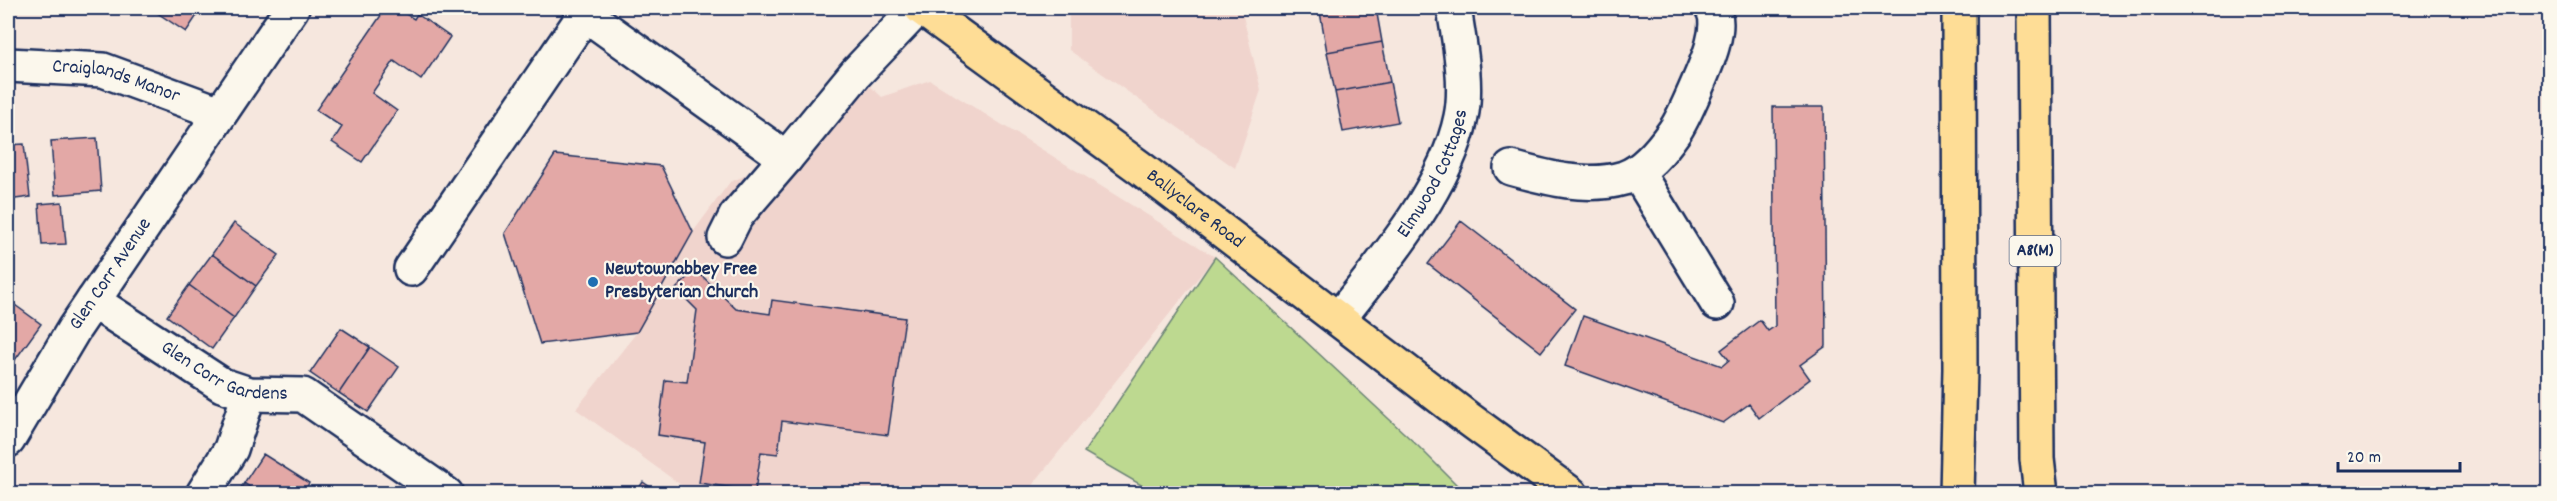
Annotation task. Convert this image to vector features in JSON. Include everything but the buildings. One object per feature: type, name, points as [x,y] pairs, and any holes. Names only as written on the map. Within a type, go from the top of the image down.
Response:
[{"type":"main road","name":"Ballyclare Road","points":[[920,8],[1139,167],[1466,417],[1571,494]]},
{"type":"main road","points":[[1958,494],[1959,8]]},
{"type":"main road","name":"A8(M)","points":[[2034,8],[2037,459],[2041,494]]},
{"type":"main road","name":"Ballyclare Road","points":[[1466,417],[1536,494]]},
{"type":"street","name":"Glen Corr Avenue","points":[[8,440],[93,301],[292,8]]},
{"type":"street","points":[[724,238],[736,216],[856,73],[920,8]]},
{"type":"street","name":"Elmwood Cottages","points":[[1338,318],[1425,203],[1449,158],[1462,115],[1462,69],[1454,8]]},
{"type":"street","points":[[1510,168],[1552,180],[1587,182],[1623,178],[1637,172],[1653,158],[1676,130],[1713,44],[1716,14],[1712,8]]},
{"type":"street","points":[[411,269],[585,14],[786,158]]},
{"type":"street","name":"Craiglands Manor","points":[[8,65],[103,70],[220,113]]},
{"type":"street","points":[[1637,172],[1717,303]]},
{"type":"street","name":"Glen Corr Gardens","points":[[93,301],[222,385],[249,394],[303,395],[446,494]]},
{"type":"street","points":[[203,494],[231,449],[249,394]]},
{"type":"shaded area","points":[[1066,8],[1241,8],[1261,90],[1235,168],[1069,50],[1069,10]]},
{"type":"shaded area","points":[[856,73],[882,97],[930,80],[1215,257],[1026,493],[692,493],[576,409],[637,332],[693,232],[730,182],[787,158]]},
{"type":"green space","points":[[1215,257],[1418,446],[1465,493],[1155,493],[1084,452]]},
{"type":"place","name":"Newtownabbey Free Presbyterian Church","points":[[593,282]]}]
